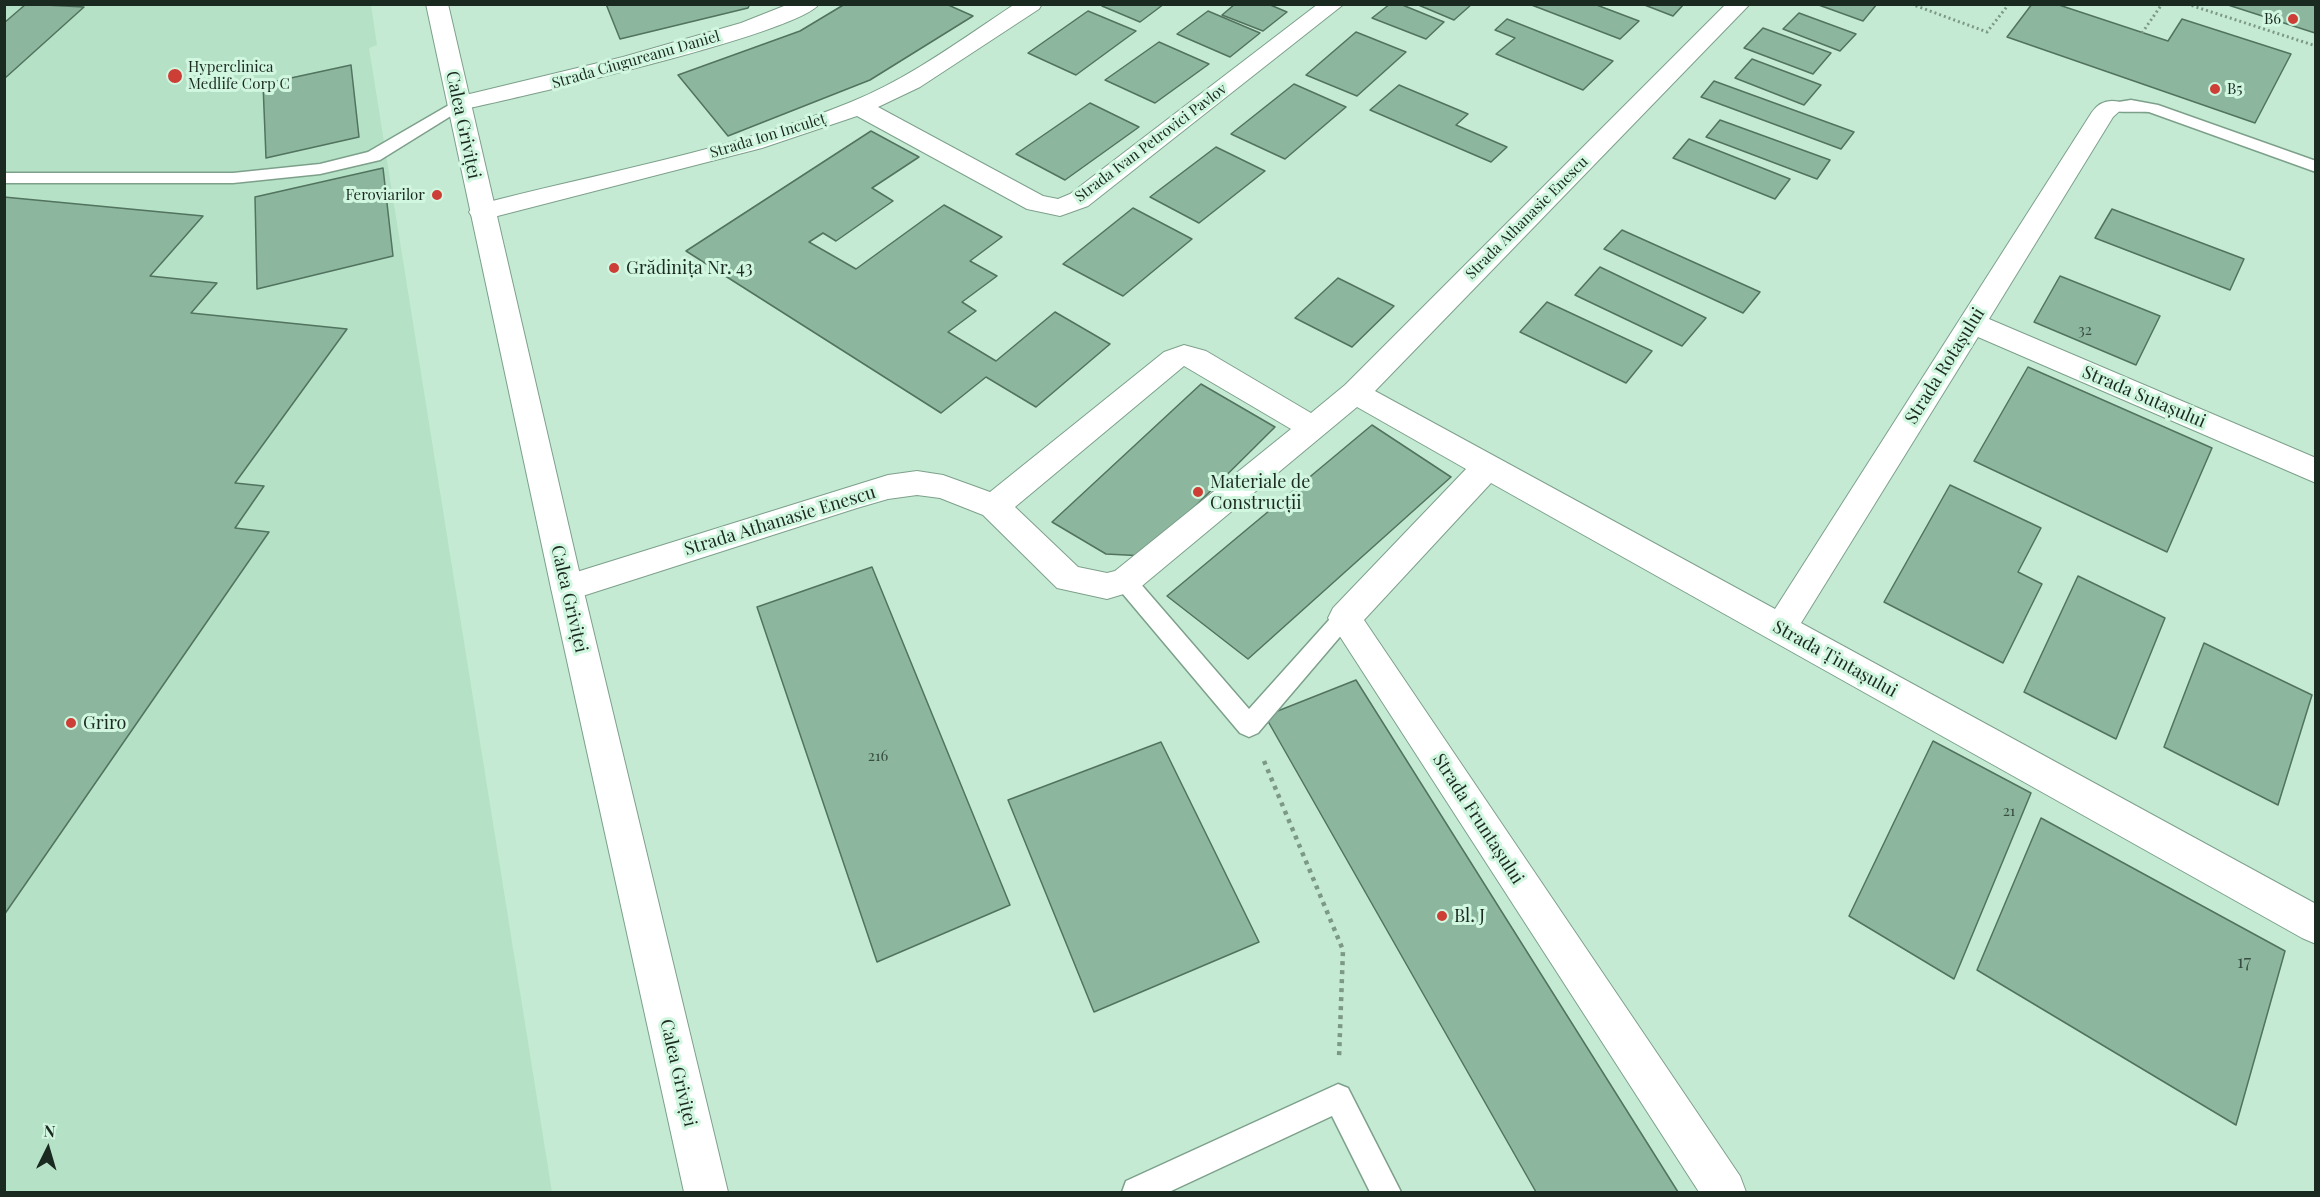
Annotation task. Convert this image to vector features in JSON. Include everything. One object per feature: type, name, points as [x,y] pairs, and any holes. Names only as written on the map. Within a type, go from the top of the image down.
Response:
[{"type":"street","name":"Calea Griviței","points":[[437,4],[567,588],[706,1192]]},
{"type":"street","name":"Strada Ciugureanu Daniel","points":[[460,103],[559,82],[620,66],[777,20],[808,4]]},
{"type":"street","name":"Strada Ion Inculeț","points":[[482,212],[753,143],[859,107],[912,82],[1031,4]]},
{"type":"street","name":"Strada Ivan Petrovici Pavlov","points":[[859,107],[1036,203],[1060,208],[1079,200],[1333,4]]},
{"type":"street","name":"Strada Athanasie Enescu","points":[[567,588],[888,487],[916,483],[943,487],[994,506],[1069,579],[1107,586],[1125,581],[1354,393],[1739,4]]},
{"type":"street","name":"Strada Rotașului","points":[[1780,629],[2104,112],[2112,107]]},
{"type":"street","name":"Strada Sutașului","points":[[1972,323],[2316,471]]},
{"type":"street","points":[[994,506],[1174,359],[1184,355],[1196,358],[1311,427]]},
{"type":"street","name":"Strada Țintașului","points":[[1354,393],[2316,925]]},
{"type":"street","points":[[1346,618],[1487,467]]},
{"type":"street","name":"Strada Fruntașului","points":[[1346,618],[1724,1192]]},
{"type":"lane","points":[[4,178],[232,178],[321,169],[374,156],[460,103]]},
{"type":"lane","points":[[2112,107],[2131,105],[2152,108],[2316,167]]},
{"type":"lane","points":[[1125,581],[1249,726],[1346,618]]},
{"type":"lane","points":[[1137,1192],[1338,1098],[1386,1192]]},
{"type":"path","points":[[1911,4],[1987,32],[2009,4]]},
{"type":"path","points":[[2142,33],[2162,4]]},
{"type":"path","points":[[2187,4],[2316,46]]},
{"type":"path","points":[[1249,726],[1343,950],[1338,1098]]},
{"type":"shaded area","points":[[5,5],[371,5],[377,45],[369,48],[552,1192],[5,1192]]},
{"type":"building","points":[[26,4],[84,7],[4,79],[4,23]]},
{"type":"building","points":[[606,4],[750,4],[748,8],[620,39]]},
{"type":"building","points":[[845,4],[946,4],[973,16],[870,80],[728,136],[678,75],[800,31]]},
{"type":"building","points":[[1104,4],[1164,4],[1140,22],[1102,6]]},
{"type":"building","points":[[1235,4],[1268,4],[1287,12],[1263,31],[1222,15]]},
{"type":"building","points":[[1390,4],[1400,4],[1444,22],[1426,39],[1372,18]]},
{"type":"building","points":[[1416,4],[1472,4],[1454,20]]},
{"type":"building","points":[[1529,4],[1594,4],[1639,21],[1620,39]]},
{"type":"building","points":[[1642,4],[1684,4],[1673,16]]},
{"type":"building","points":[[1816,4],[1877,4],[1863,21]]},
{"type":"building","name":"B5","points":[[2032,4],[2056,4],[2168,41],[2182,19],[2291,54],[2255,123],[2007,37]]},
{"type":"building","name":"B6","points":[[2225,4],[2316,4],[2316,33],[2315,33]]},
{"type":"building","points":[[1088,11],[1136,31],[1076,75],[1028,53]]},
{"type":"building","points":[[1208,11],[1260,33],[1230,57],[1177,34]]},
{"type":"building","points":[[1799,13],[1856,34],[1840,51],[1783,29]]},
{"type":"building","points":[[1507,19],[1613,61],[1583,90],[1496,54],[1515,38],[1495,30]]},
{"type":"building","points":[[1763,28],[1831,53],[1813,74],[1744,48]]},
{"type":"building","points":[[1356,32],[1406,52],[1357,96],[1306,75]]},
{"type":"building","points":[[1159,42],[1209,64],[1155,103],[1105,80]]},
{"type":"building","points":[[1752,59],[1821,85],[1804,105],[1735,78]]},
{"type":"building","points":[[351,65],[359,137],[266,158],[263,84]]},
{"type":"building","points":[[1714,81],[1854,132],[1841,149],[1701,97]]},
{"type":"building","points":[[1294,84],[1346,107],[1285,159],[1231,134]]},
{"type":"building","points":[[1399,85],[1468,114],[1456,125],[1507,147],[1491,162],[1370,110]]},
{"type":"building","points":[[1090,103],[1139,127],[1065,180],[1016,154]]},
{"type":"building","points":[[1720,120],[1830,160],[1817,179],[1706,137]]},
{"type":"building","points":[[871,131],[919,157],[872,188],[893,201],[836,241],[823,233],[809,242],[856,269],[944,205],[1002,237],[970,261],[997,276],[962,302],[976,311],[948,332],[996,361],[1055,312],[1110,344],[1036,407],[986,377],[941,413],[686,251]]},
{"type":"building","points":[[1689,139],[1790,179],[1775,199],[1673,158]]},
{"type":"building","points":[[1216,147],[1265,171],[1199,223],[1150,197]]},
{"type":"building","points":[[383,168],[393,256],[257,289],[255,197]]},
{"type":"building","name":"Griro","points":[[4,197],[203,216],[150,276],[217,283],[191,313],[347,329],[235,483],[264,486],[235,528],[269,532],[4,915]]},
{"type":"building","points":[[1133,208],[1192,239],[1123,296],[1063,264]]},
{"type":"building","points":[[2112,209],[2244,259],[2230,290],[2095,238]]},
{"type":"building","points":[[1622,230],[1760,292],[1743,313],[1604,249]]},
{"type":"building","points":[[1600,267],[1706,318],[1682,346],[1575,295]]},
{"type":"building","points":[[2060,276],[2160,316],[2136,365],[2034,322]]},
{"type":"building","points":[[1338,278],[1394,306],[1352,347],[1295,318]]},
{"type":"building","points":[[1547,302],[1652,351],[1626,383],[1520,332]]},
{"type":"building","points":[[2028,367],[2212,448],[2167,552],[1974,461]]},
{"type":"building","points":[[1201,384],[1275,427],[1145,556],[1106,554],[1052,522]]},
{"type":"building","points":[[1372,425],[1451,477],[1248,659],[1167,596]]},
{"type":"building","points":[[1950,485],[2041,528],[2018,572],[2042,584],[2003,663],[1884,602]]},
{"type":"building","points":[[872,567],[1010,905],[877,962],[757,607]]},
{"type":"building","points":[[2078,576],[2165,618],[2116,739],[2024,692]]},
{"type":"building","points":[[2204,643],[2312,695],[2278,805],[2164,747]]},
{"type":"building","name":"Bl. J","points":[[1356,680],[1678,1192],[1536,1192],[1265,716]]},
{"type":"building","points":[[1933,741],[2031,793],[1954,979],[1849,916]]},
{"type":"building","points":[[1161,742],[1259,942],[1094,1012],[1008,800]]},
{"type":"building","points":[[2041,818],[2285,951],[2236,1125],[1977,970]]},
{"type":"place","name":"B6","points":[[2293,19]]},
{"type":"place","name":"Hyperclinica Medlife Corp C","points":[[175,76]]},
{"type":"place","name":"B5","points":[[2215,89]]},
{"type":"place","name":"Feroviarilor","points":[[437,195]]},
{"type":"place","name":"Grădinița Nr. 43","points":[[614,268]]},
{"type":"place","name":"Materiale de Construcții","points":[[1198,492]]},
{"type":"place","name":"Griro","points":[[71,723]]},
{"type":"place","name":"Bl. J","points":[[1442,916]]}]
